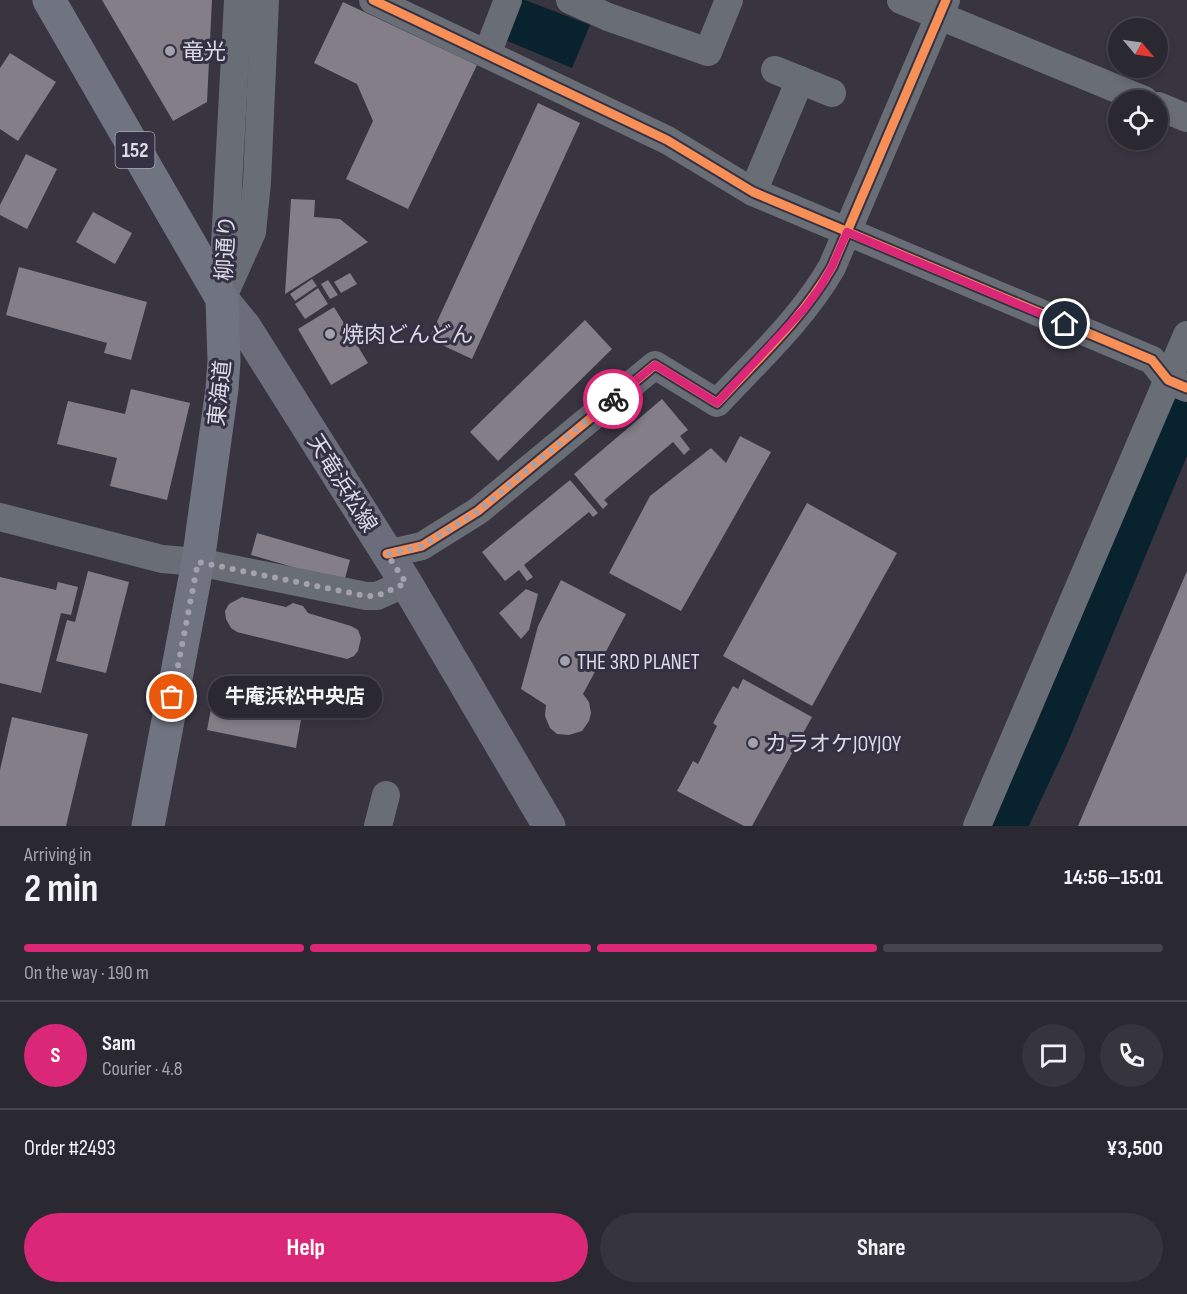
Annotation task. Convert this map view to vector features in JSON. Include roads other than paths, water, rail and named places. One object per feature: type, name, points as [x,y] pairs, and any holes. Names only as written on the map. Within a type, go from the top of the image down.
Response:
[{"type":"highway","name":"東海道","points":[[49,0],[222,299],[224,361],[222,389],[198,562],[148,826]]},
{"type":"main road","name":"天竜浜松線","points":[[222,299],[245,327],[406,583],[549,826]]},
{"type":"street","name":"柳通り","points":[[222,299],[238,0]]},
{"type":"street","name":"柳通り","points":[[222,299],[252,232],[257,182],[264,0]]},
{"type":"street","points":[[373,0],[667,140],[753,192],[1152,360],[1179,384]]},
{"type":"street","points":[[487,54],[508,0]]},
{"type":"street","points":[[570,0],[612,8],[708,52],[729,0]]},
{"type":"street","points":[[901,0],[942,8],[1122,90]]},
{"type":"street","points":[[387,554],[422,546],[478,511],[655,365],[717,403],[804,309],[832,267],[942,8]]},
{"type":"street","points":[[753,192],[787,75],[832,93]]},
{"type":"street","points":[[1168,110],[1187,118]]},
{"type":"street","points":[[977,826],[1179,384],[1187,335]]},
{"type":"street","points":[[0,517],[162,559],[198,562],[366,596],[377,596],[406,583]]},
{"type":"street","points":[[378,826],[386,795]]},
{"type":"water","points":[[521,0],[590,25],[572,68],[505,40]]},
{"type":"waterway","points":[[1009,826],[1051,736],[1187,409]]},
{"type":"place","name":"竜光","points":[[170,51]]},
{"type":"place","name":"焼肉どんどん","points":[[330,334]]},
{"type":"place","name":"THE 3RD PLANET","points":[[565,661]]},
{"type":"place","name":"牛庵浜松中央店","points":[[172,697]]},
{"type":"place","name":"カラオケJOYJOY","points":[[753,743]]}]
